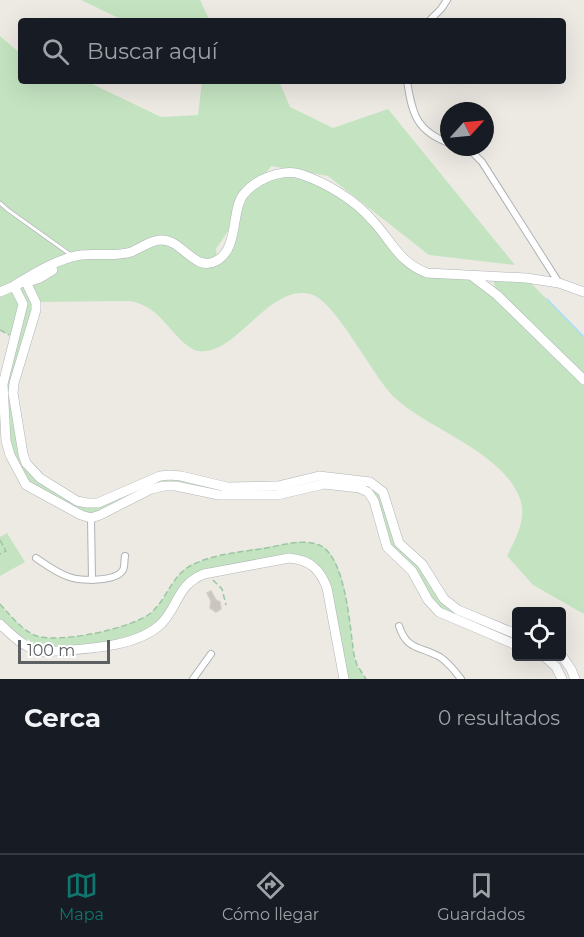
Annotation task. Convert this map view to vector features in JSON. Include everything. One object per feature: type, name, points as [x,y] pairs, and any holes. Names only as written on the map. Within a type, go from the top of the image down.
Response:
[{"type":"street","points":[[432,18],[447,0]]},
{"type":"street","points":[[408,84],[414,115],[424,130],[440,138]]},
{"type":"street","points":[[476,156],[559,284]]},
{"type":"street","points":[[14,286],[36,270],[70,258],[129,252],[149,242],[162,239],[175,242],[194,260],[208,263],[217,261],[226,252],[241,197],[255,182],[275,174],[297,173],[317,181],[362,209],[396,251],[415,268],[427,273],[526,278],[559,284],[584,292]]},
{"type":"street","points":[[0,292],[40,278],[70,258]]},
{"type":"street","points":[[472,276],[497,295],[584,380]]},
{"type":"street","points":[[492,276],[497,295]]},
{"type":"street","points":[[26,282],[36,303],[36,310],[13,393],[22,454],[40,478],[77,501],[98,503],[164,486],[219,495],[277,495],[324,484],[359,488],[368,492],[374,501],[387,548],[412,571],[428,600],[439,612],[512,643]]},
{"type":"street","points":[[14,286],[23,304],[3,384],[6,441],[10,455],[26,485],[70,510],[91,518]]},
{"type":"street","points":[[91,518],[160,476],[170,475],[227,487],[278,486],[319,476],[370,482],[383,492],[399,543],[422,564],[450,605],[512,632]]},
{"type":"street","points":[[91,518],[92,580]]},
{"type":"street","points":[[36,558],[51,569],[70,578],[92,580],[110,579],[118,575],[124,569],[125,556]]},
{"type":"street","points":[[0,624],[21,643],[37,651],[117,645],[160,624],[181,591],[189,582],[204,574],[289,558],[300,559],[311,563],[318,570],[327,588],[344,679]]},
{"type":"street","points":[[399,626],[406,642],[441,657],[461,679]]},
{"type":"street","points":[[194,679],[211,654]]},
{"type":"street","points":[[549,661],[556,667],[562,679]]},
{"type":"street","points":[[565,661],[575,679]]},
{"type":"lane","points":[[0,203],[70,258]]},
{"type":"path","points":[[0,540],[6,551],[0,554]]},
{"type":"path","points":[[0,604],[11,617],[36,636],[63,637],[119,628],[152,613],[177,577],[190,565],[242,552],[309,542],[326,549],[339,571],[354,655],[366,679]]},
{"type":"path","points":[[209,579],[215,581],[222,589],[226,605]]},
{"type":"green space","points":[[81,0],[200,0],[209,18],[119,18]]},
{"type":"green space","points":[[0,36],[18,51],[18,84],[92,84],[161,117],[198,115],[202,84],[280,84],[290,107],[333,128],[388,109],[515,265],[429,255],[328,176],[271,166],[262,179],[297,173],[362,209],[415,268],[472,276],[497,294],[492,276],[526,278],[584,337],[584,614],[533,585],[507,556],[521,524],[522,508],[517,492],[507,477],[478,452],[425,420],[395,398],[333,312],[323,301],[313,295],[297,293],[282,298],[226,343],[212,350],[198,351],[187,345],[159,316],[146,306],[137,303],[130,301],[36,302],[14,383],[22,454],[40,479],[87,504],[160,477],[217,486],[269,487],[310,478],[378,486],[394,534],[422,564],[444,599],[512,632],[512,643],[445,615],[418,579],[393,554],[368,492],[335,485],[269,495],[164,486],[91,518],[27,485],[10,455],[4,384],[14,338],[0,330]],"holes":[[[236,219],[226,252],[217,260],[216,249]]]},
{"type":"green space","points":[[7,533],[25,562],[0,576],[0,537]]},
{"type":"green space","points":[[296,542],[314,543],[324,547],[332,555],[343,582],[354,655],[366,679],[344,679],[323,578],[300,559],[196,577],[160,625],[117,645],[37,651],[0,624],[0,604],[24,629],[44,638],[76,636],[112,629],[129,624],[152,612],[183,570],[199,561]]},
{"type":"building","points":[[211,591],[216,600],[220,602],[221,609],[216,612],[210,608],[211,601],[207,593]]},
{"type":"waterway","points":[[547,299],[584,337]]}]
